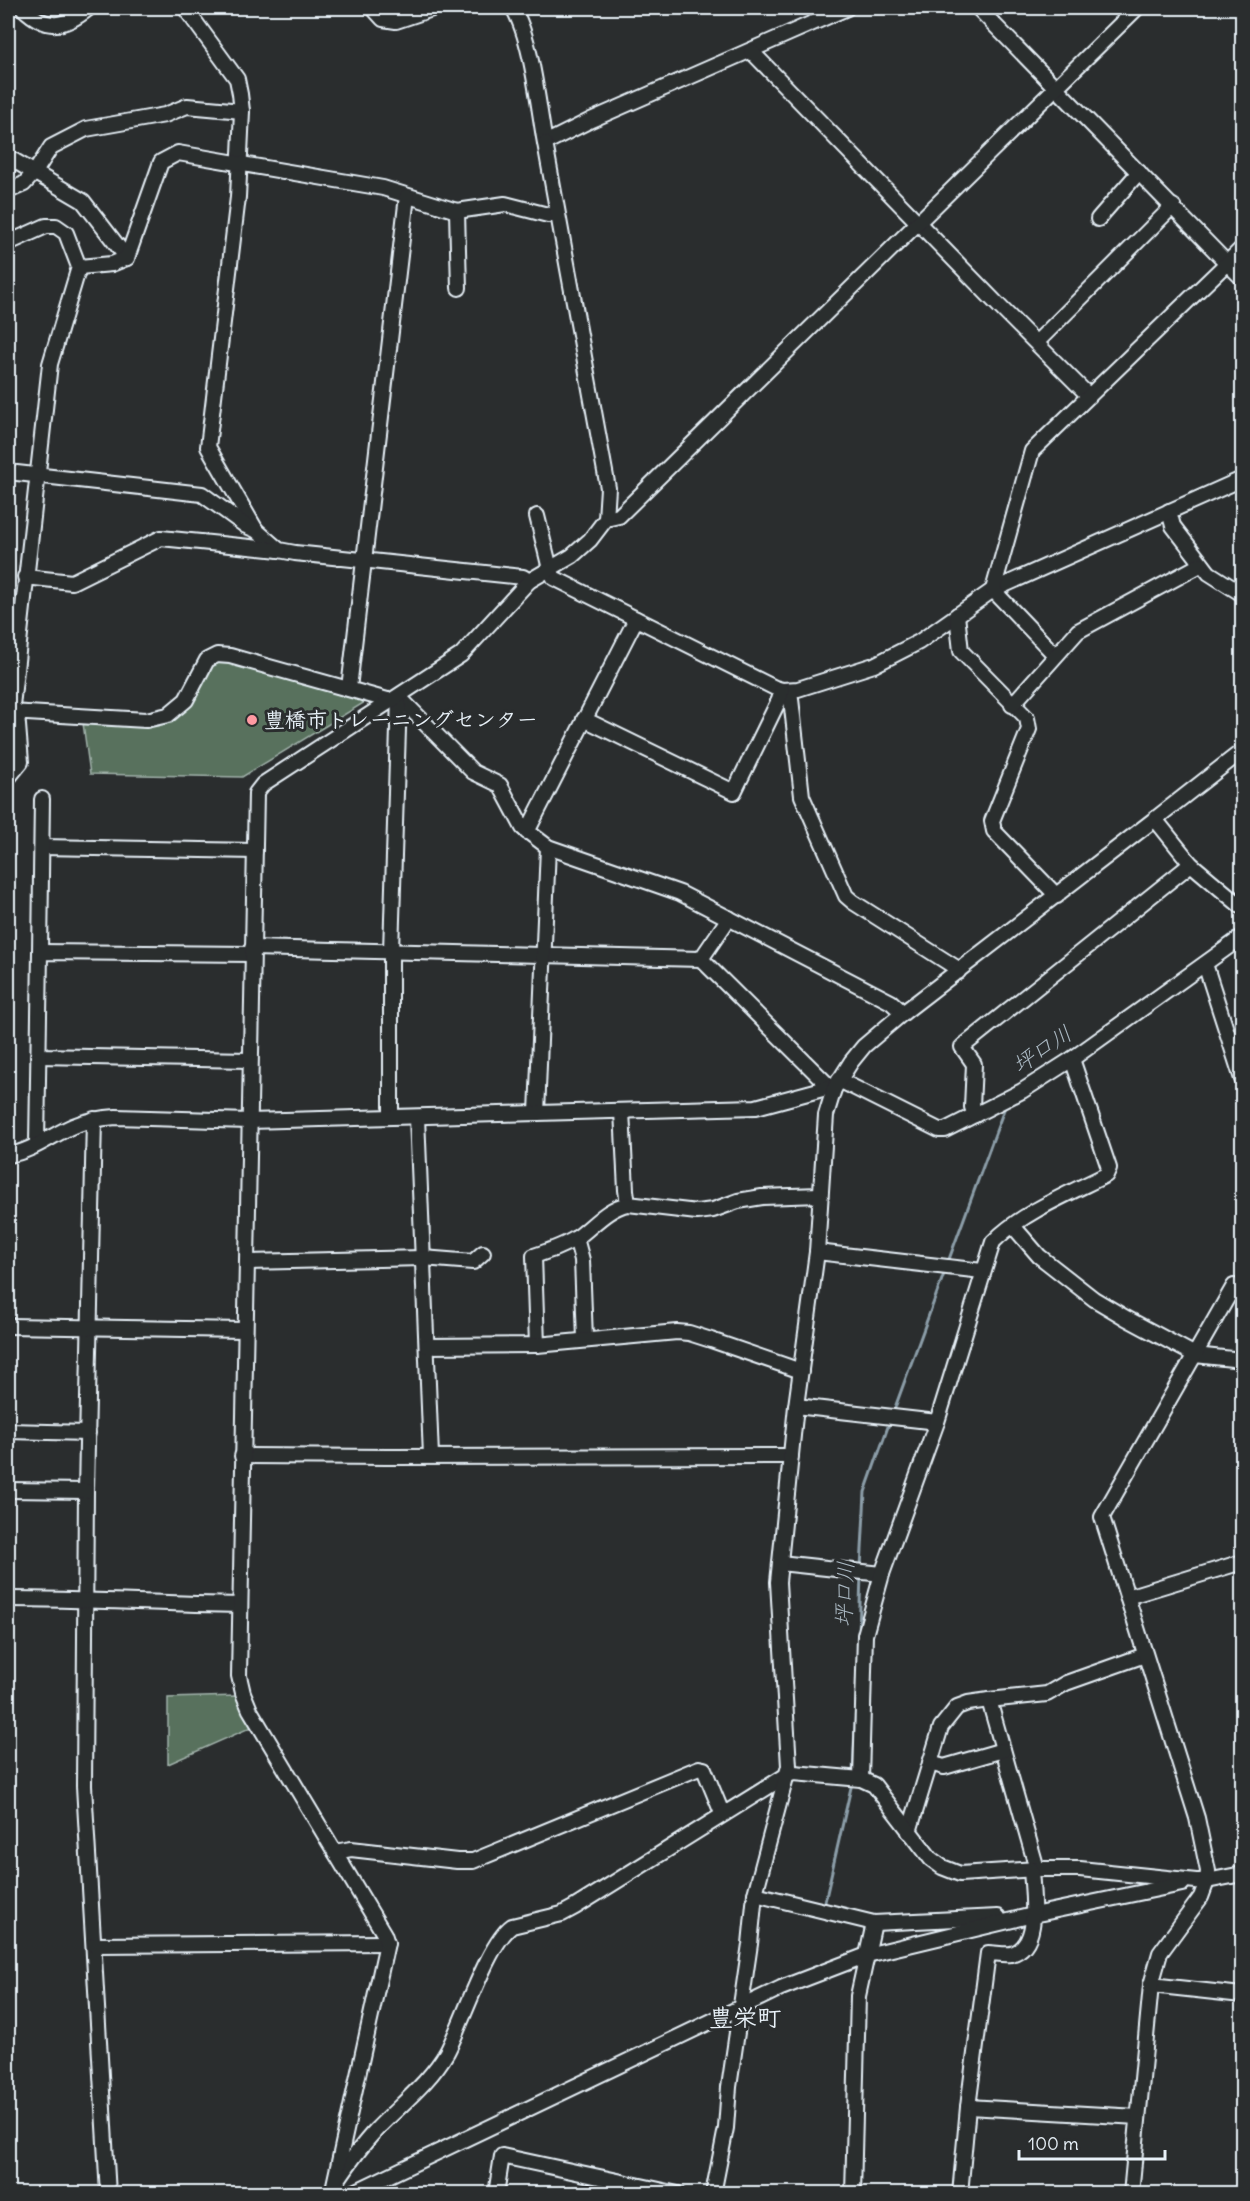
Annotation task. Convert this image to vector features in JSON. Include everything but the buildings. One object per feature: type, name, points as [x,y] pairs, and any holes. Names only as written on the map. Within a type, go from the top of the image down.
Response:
[{"type":"street","points":[[23,8],[34,19],[60,25],[77,18],[89,8]]},
{"type":"street","points":[[185,8],[237,79],[242,111],[241,165],[208,447],[256,530],[279,550]]},
{"type":"street","points":[[373,8],[383,19],[396,21],[435,8]]},
{"type":"street","points":[[333,2191],[387,1943],[384,1934],[250,1710],[239,1676],[256,793],[263,784],[461,655],[529,581],[572,556],[590,540],[606,519],[608,488],[525,39],[519,18],[513,8]]},
{"type":"street","points":[[545,144],[591,120],[847,8]]},
{"type":"street","points":[[978,8],[1242,278]]},
{"type":"street","points":[[606,519],[619,516],[1137,8]]},
{"type":"street","points":[[751,51],[1089,396]]},
{"type":"street","points":[[8,191],[24,184],[35,172],[51,147],[86,129],[165,115],[187,106],[242,111]]},
{"type":"street","points":[[128,258],[161,162],[178,153],[383,188],[457,211],[505,204],[548,215],[557,214]]},
{"type":"street","points":[[8,157],[83,201],[128,258]]},
{"type":"street","points":[[1098,219],[1139,172]]},
{"type":"street","points":[[349,688],[407,196]]},
{"type":"street","points":[[1037,342],[1173,207]]},
{"type":"street","points":[[457,211],[459,288]]},
{"type":"street","points":[[8,243],[46,226],[56,226],[66,233],[79,267],[50,364],[12,706],[21,762],[8,778]]},
{"type":"street","points":[[993,590],[1032,451],[1242,248]]},
{"type":"street","points":[[79,267],[112,264],[128,258]]},
{"type":"street","points":[[8,472],[202,494],[246,526],[256,530]]},
{"type":"street","points":[[537,516],[550,568],[555,578],[786,690],[840,677],[874,665],[919,642],[993,590],[1242,479]]},
{"type":"street","points":[[1169,511],[1173,526],[1209,573],[1242,594]]},
{"type":"street","points":[[25,578],[72,582],[161,538],[523,577],[529,581]]},
{"type":"street","points":[[1012,705],[1078,631],[1202,564]]},
{"type":"street","points":[[993,590],[1055,655]]},
{"type":"street","points":[[957,615],[961,651],[1027,718],[1029,729],[993,820],[994,831],[1056,896]]},
{"type":"street","points":[[527,832],[636,619]]},
{"type":"street","points":[[12,712],[146,720],[168,715],[186,700],[207,660],[217,656],[230,656],[395,699],[473,772],[500,785],[527,832],[548,847],[680,893],[891,1002],[903,1014]]},
{"type":"street","points":[[584,719],[734,792],[786,690]]},
{"type":"street","points":[[786,690],[802,796],[846,896],[958,972]]},
{"type":"street","points":[[391,1117],[395,699]]},
{"type":"street","points":[[713,2193],[726,2128],[755,1894],[789,1767],[778,1582],[796,1406],[817,1252],[826,1115],[834,1085],[864,1046],[903,1014],[1242,751]]},
{"type":"street","points":[[37,1144],[42,799]]},
{"type":"street","points":[[1155,819],[1191,864],[1242,907]]},
{"type":"street","points":[[42,846],[255,851]]},
{"type":"street","points":[[537,1113],[548,847]]},
{"type":"street","points":[[975,1115],[972,1107],[974,1064],[962,1047],[1191,864]]},
{"type":"street","points":[[701,959],[729,918]]},
{"type":"street","points":[[40,952],[391,951],[701,959],[834,1085],[939,1130],[945,1130],[1008,1098],[1072,1059],[1242,937]]},
{"type":"street","points":[[1205,964],[1242,1073]]},
{"type":"street","points":[[38,1056],[250,1060]]},
{"type":"street","points":[[861,1779],[865,1635],[882,1574],[937,1422],[982,1271],[993,1242],[1002,1233],[1053,1201],[1106,1175],[1109,1168],[1072,1059]]},
{"type":"street","points":[[8,1155],[37,1144],[75,1125],[94,1119],[116,1117],[249,1121],[756,1107],[834,1085]]},
{"type":"street","points":[[622,1111],[628,1204]]},
{"type":"street","points":[[417,1117],[431,1456]]},
{"type":"street","points":[[94,1119],[86,1491],[84,1786],[112,2192]]},
{"type":"street","points":[[537,1345],[534,1256],[560,1247],[576,1238],[616,1206],[628,1204],[697,1212],[714,1210],[738,1201],[762,1197],[820,1195]]},
{"type":"street","points":[[1013,1226],[1039,1256],[1094,1299],[1195,1355],[1242,1360]]},
{"type":"street","points":[[576,1238],[582,1260],[585,1340]]},
{"type":"street","points":[[817,1252],[982,1271]]},
{"type":"street","points":[[247,1262],[423,1258],[473,1262],[483,1253]]},
{"type":"street","points":[[1131,2193],[1151,1985],[1160,1953],[1201,1897],[1202,1881],[1208,1870],[1197,1818],[1102,1517],[1234,1286]]},
{"type":"street","points":[[8,1326],[244,1330]]},
{"type":"street","points":[[427,1346],[537,1345],[677,1332],[689,1333],[801,1371]]},
{"type":"street","points":[[796,1406],[937,1422]]},
{"type":"street","points":[[8,1431],[88,1432]]},
{"type":"street","points":[[243,1456],[791,1456]]},
{"type":"street","points":[[8,1490],[86,1491]]},
{"type":"street","points":[[1127,1597],[1242,1562]]},
{"type":"street","points":[[780,1563],[882,1574]]},
{"type":"street","points":[[8,1599],[86,1599],[129,1603],[239,1605]]},
{"type":"street","points":[[909,1832],[941,1727],[949,1714],[957,1707],[968,1703],[1047,1694],[1066,1683],[1145,1655]]},
{"type":"street","points":[[960,2193],[968,2107],[988,1953],[1010,1954],[1024,1948],[1031,1934],[1033,1915],[1034,1869],[989,1700]]},
{"type":"street","points":[[930,1763],[944,1767],[1004,1750]]},
{"type":"street","points":[[335,1851],[351,1849],[472,1861],[699,1768],[704,1769],[722,1813]]},
{"type":"street","points":[[333,2191],[361,2146],[434,2071],[447,2051],[490,1956],[505,1930],[512,1926],[562,1914],[575,1907],[787,1774],[861,1779],[874,1785],[931,1860],[960,1874],[1034,1869],[1080,1869],[1202,1881]]},
{"type":"street","points":[[350,2193],[781,1988],[867,1954],[1033,1915],[1242,1874]]},
{"type":"street","points":[[755,1894],[874,1923],[1033,1915]]},
{"type":"street","points":[[854,2193],[858,1996],[874,1923]]},
{"type":"street","points":[[94,1946],[387,1943]]},
{"type":"street","points":[[1151,1985],[1242,1995]]},
{"type":"street","points":[[968,2107],[1138,2117]]},
{"type":"street","points":[[496,2193],[502,2156],[678,2193]]},
{"type":"green space","name":"豊橋市トレーニングセンター","points":[[220,660],[365,702],[242,777],[90,774],[83,723],[147,724],[176,716],[187,707],[197,694],[209,670]]},
{"type":"green space","points":[[237,1696],[252,1727],[168,1764],[168,1698]]},
{"type":"waterway","name":"坪口川","points":[[1184,971],[1242,927]]},
{"type":"waterway","name":"坪口川","points":[[1011,1090],[1091,1038]]},
{"type":"waterway","name":"坪口川","points":[[948,1262],[1006,1104]]},
{"type":"waterway","name":"坪口川","points":[[893,1413],[945,1271]]},
{"type":"waterway","name":"坪口川","points":[[861,1568],[865,1492],[890,1421]]},
{"type":"waterway","name":"坪口川","points":[[859,1634],[861,1574]]},
{"type":"waterway","name":"坪口川","points":[[853,1773],[857,1676]]},
{"type":"waterway","name":"坪口川","points":[[824,1906],[852,1783]]},
{"type":"place","name":"豊橋市トレーニングセンター","points":[[252,720]]},
{"type":"district","name":"豊栄町","points":[[745,2018]]}]
